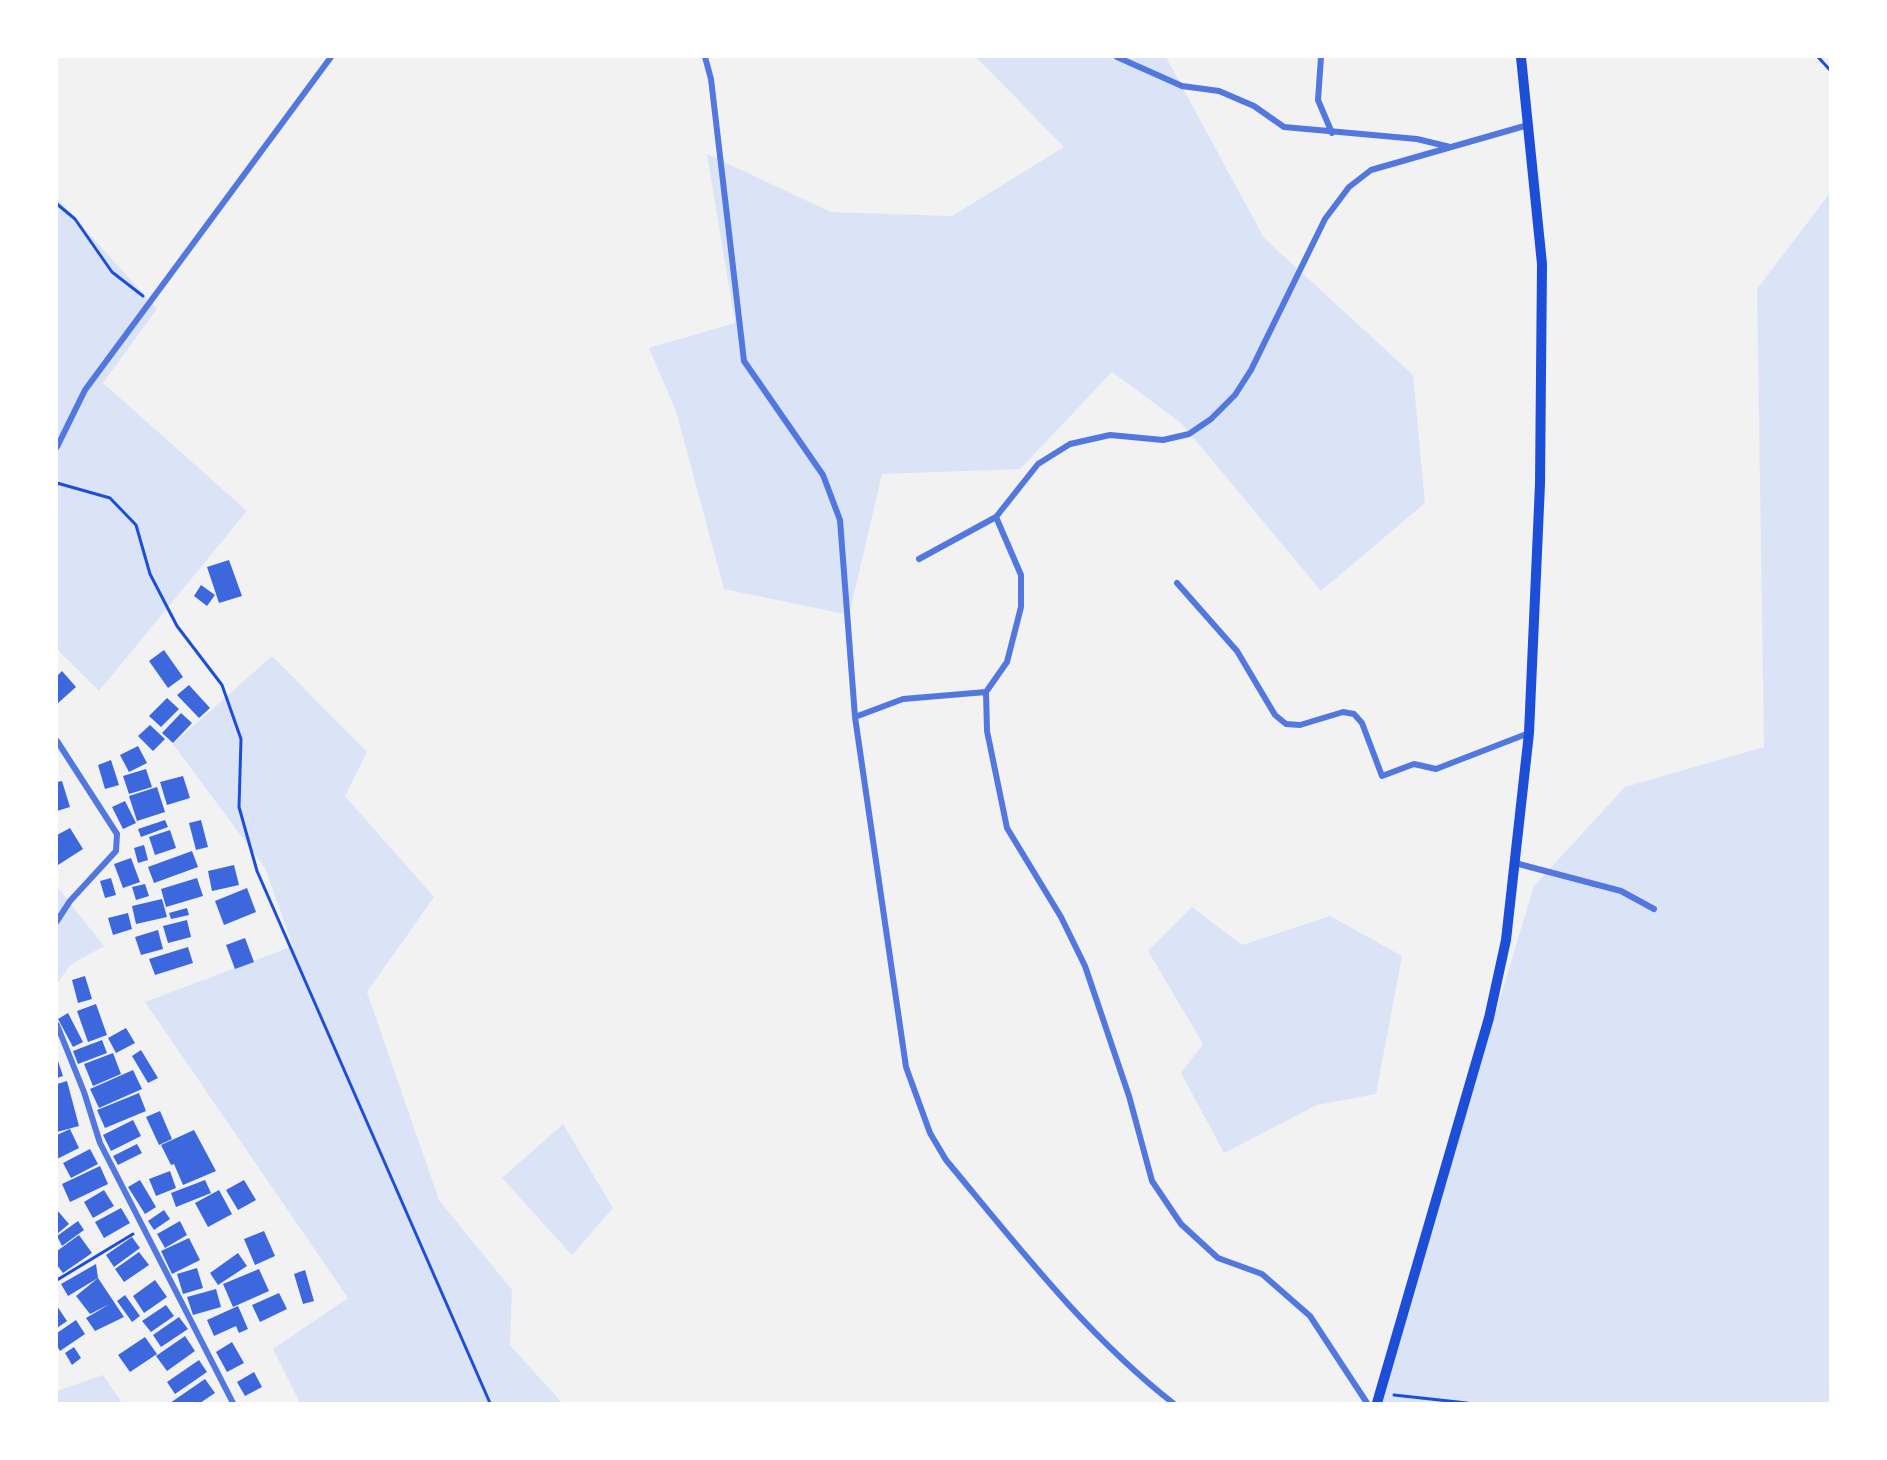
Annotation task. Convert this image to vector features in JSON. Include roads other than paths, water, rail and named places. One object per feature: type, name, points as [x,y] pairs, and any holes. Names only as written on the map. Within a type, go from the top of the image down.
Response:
[{"type":"main road","points":[[1378,1398],[1489,1018],[1506,940],[1529,733],[1540,484],[1542,264],[1521,57]]},
{"type":"street","points":[[57,447],[85,390],[331,57]]},
{"type":"street","points":[[705,57],[711,79],[744,361],[823,475],[840,520],[855,717],[906,1067],[930,1133],[959,1175],[1089,1326],[1140,1378],[1173,1403]]},
{"type":"street","points":[[1117,57],[1182,86],[1219,92],[1254,106],[1284,127],[1332,133],[1417,138],[1450,147]]},
{"type":"street","points":[[1321,57],[1318,100],[1332,133]]},
{"type":"street","points":[[919,559],[996,517],[1038,464],[1070,444],[1110,435],[1163,440],[1189,434],[1211,419],[1235,395],[1251,370],[1325,219],[1349,187],[1371,170],[1528,125]]},
{"type":"street","points":[[996,517],[1021,575],[1021,607],[1007,662],[986,693],[987,731],[1007,828],[1061,917],[1085,966],[1129,1096],[1152,1181],[1181,1224],[1218,1258],[1262,1274],[1310,1316],[1367,1403]]},
{"type":"street","points":[[1177,583],[1238,651],[1275,715],[1286,724],[1300,725],[1343,712],[1354,714],[1362,723],[1382,776],[1414,764],[1436,769],[1529,733]]},
{"type":"street","points":[[855,717],[903,699],[986,693]]},
{"type":"street","points":[[57,741],[117,834],[116,851],[70,901],[57,921]]},
{"type":"street","points":[[1515,863],[1621,891],[1654,909]]},
{"type":"street","points":[[57,1025],[84,1092],[100,1143],[234,1403]]}]
